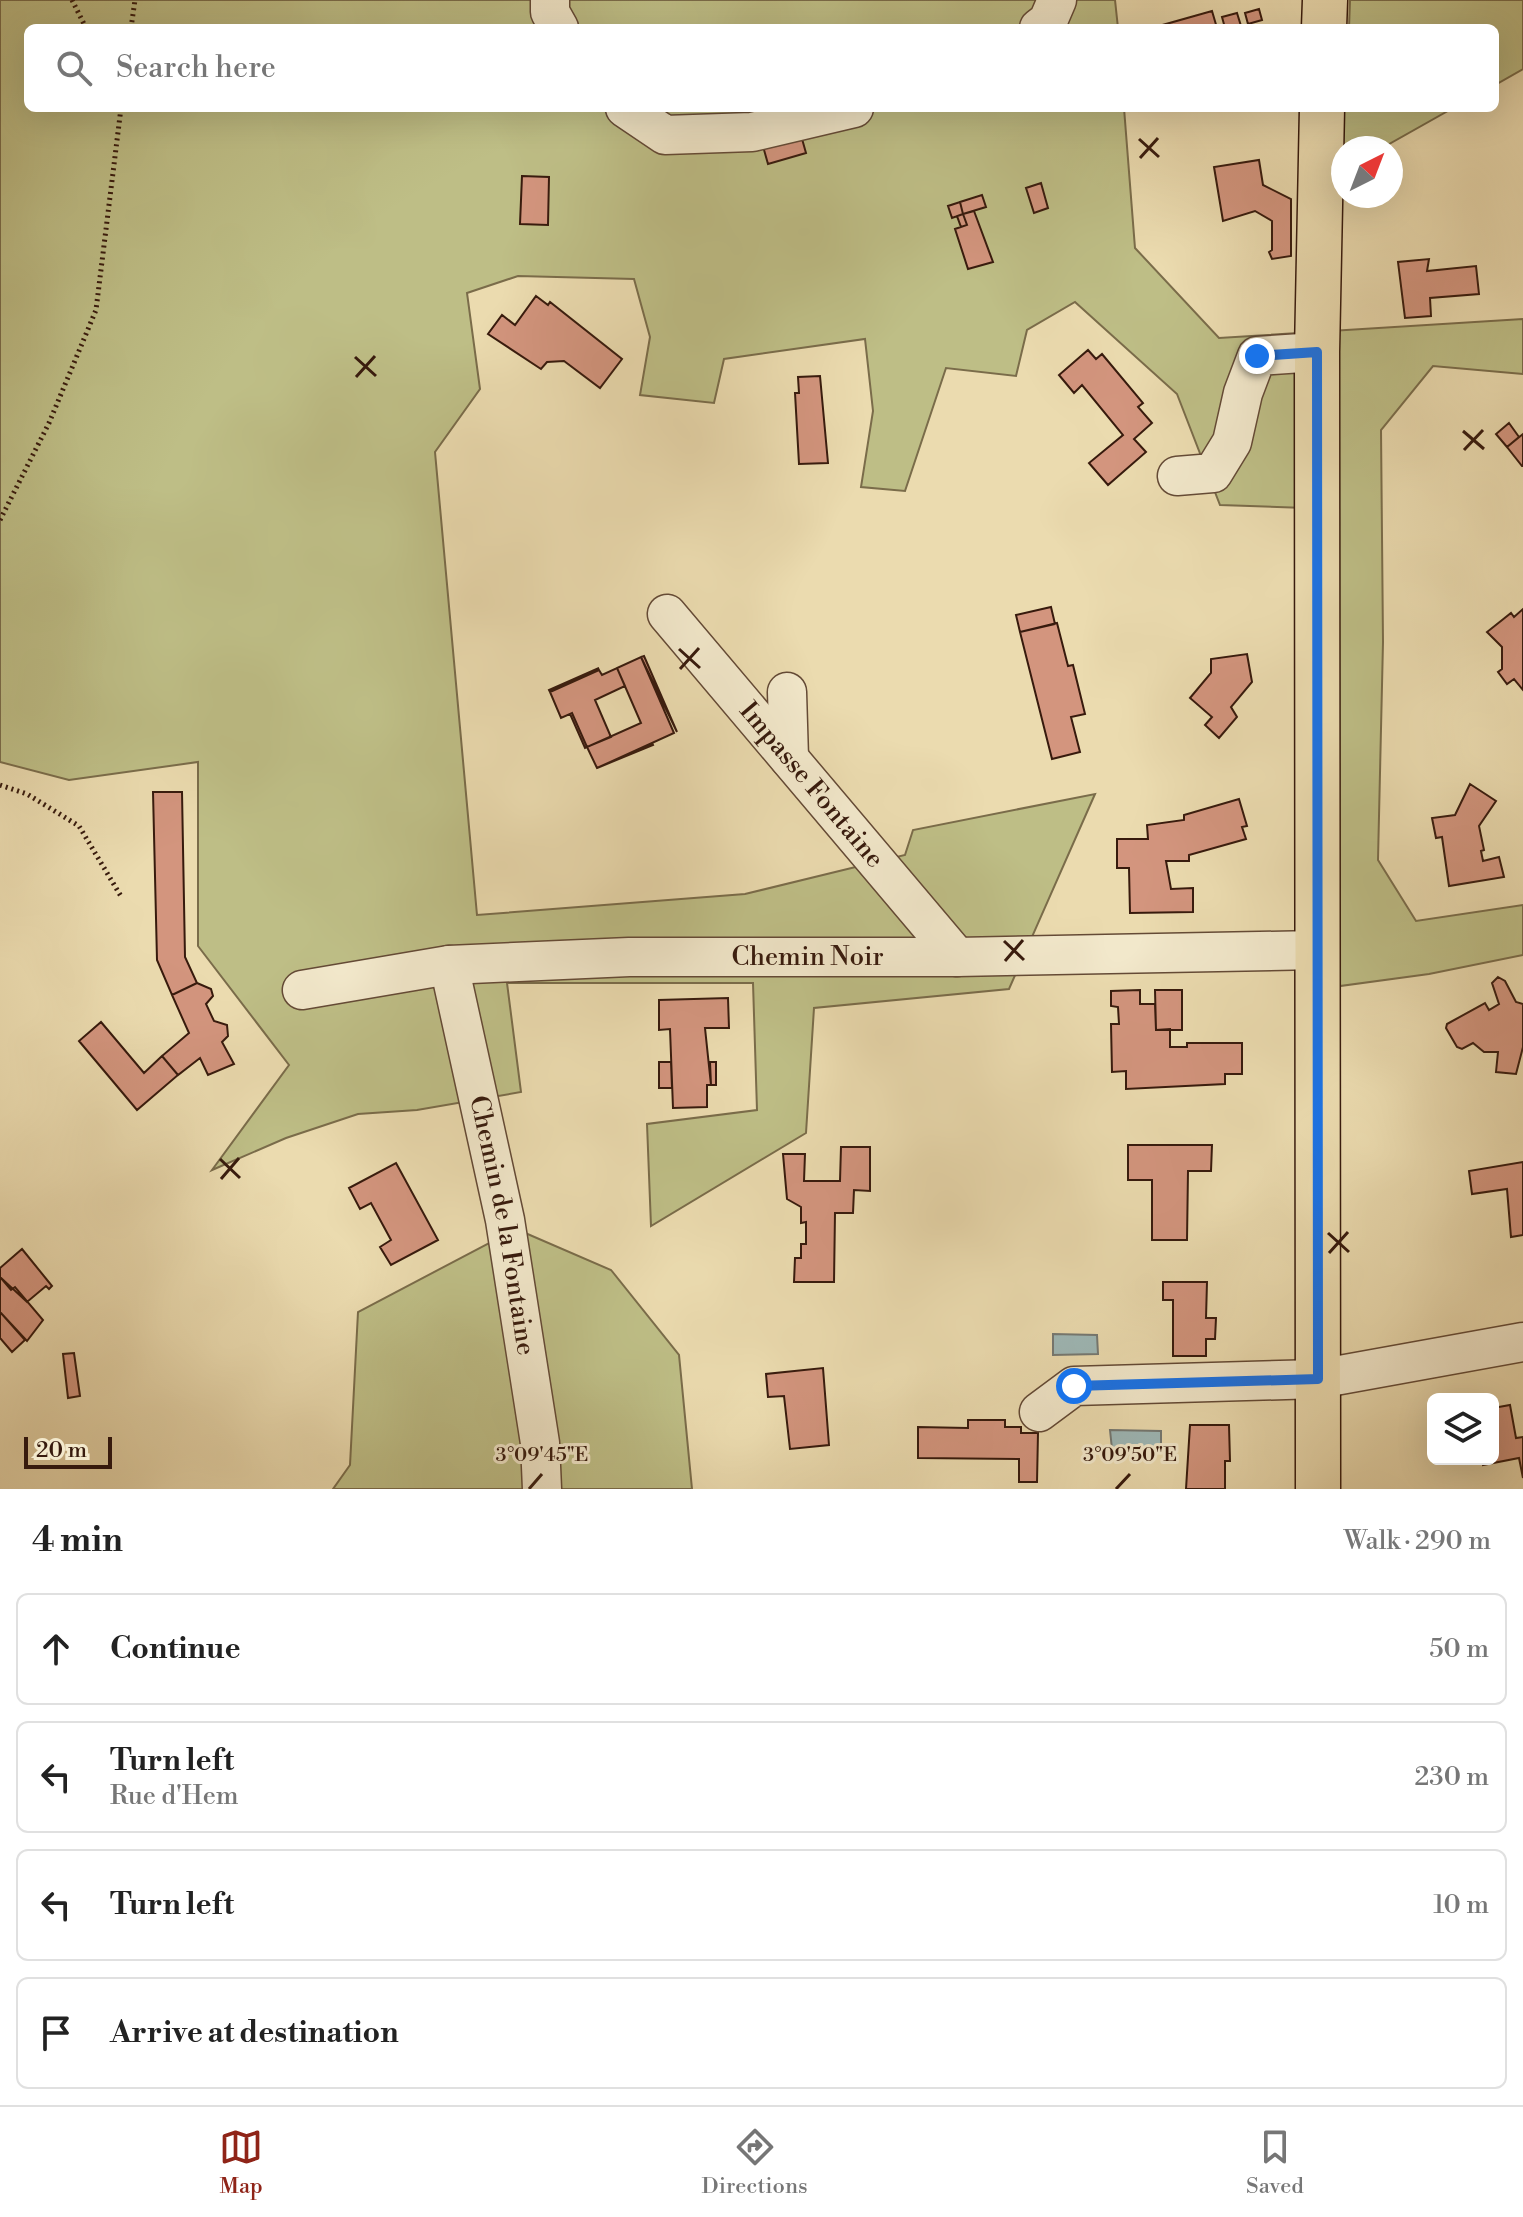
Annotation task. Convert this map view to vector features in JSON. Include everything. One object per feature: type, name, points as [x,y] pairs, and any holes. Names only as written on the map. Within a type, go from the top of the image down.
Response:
[{"type":"main road","points":[[1324,24],[1325,0]]},
{"type":"main road","points":[[1318,1489],[1317,352],[1322,112]]},
{"type":"street","points":[[550,0],[550,12],[557,24]]},
{"type":"street","points":[[1044,24],[1057,0]]},
{"type":"street","points":[[631,112],[665,135],[752,132],[837,112]]},
{"type":"street","points":[[1177,476],[1213,473],[1232,442],[1243,393],[1257,356],[1317,352]]},
{"type":"street","name":"Impasse Fontaine","points":[[667,614],[957,957]]},
{"type":"street","points":[[787,692],[789,758]]},
{"type":"street","name":"Chemin Noir","points":[[302,990],[449,965],[629,957],[957,957],[1317,950]]},
{"type":"street","name":"Chemin de la Fontaine","points":[[449,965],[505,1220],[540,1443],[542,1489]]},
{"type":"street","points":[[1039,1412],[1074,1386],[1318,1379],[1523,1342]]},
{"type":"path","points":[[72,0],[84,24]]},
{"type":"path","points":[[132,24],[135,0]]},
{"type":"path","points":[[0,520],[49,423],[96,310],[121,112]]},
{"type":"path","points":[[0,785],[27,794],[79,826],[122,898]]},
{"type":"green space","points":[[0,0],[1115,0],[1118,24],[24,24],[24,112],[1124,112],[1135,248],[1219,338],[1523,319],[1523,374],[1433,366],[1381,430],[1383,642],[1378,860],[1416,921],[1523,905],[1523,955],[1429,974],[1340,986],[1334,509],[1220,505],[1177,394],[1075,302],[1027,330],[1016,376],[946,368],[905,491],[861,487],[873,411],[865,339],[724,359],[714,403],[640,395],[650,337],[634,279],[518,276],[467,293],[480,389],[435,452],[477,915],[745,894],[905,855],[913,830],[1095,794],[1009,989],[814,1008],[806,1133],[651,1226],[647,1124],[757,1110],[753,983],[507,983],[521,1092],[417,1110],[358,1114],[286,1138],[212,1170],[289,1065],[198,946],[198,762],[69,780],[0,762]]},
{"type":"green space","points":[[1350,0],[1523,0],[1523,69],[1499,83],[1499,24],[1349,24]]},
{"type":"green space","points":[[1344,112],[1446,112],[1403,136],[1343,136]]},
{"type":"green space","points":[[516,1229],[611,1270],[679,1355],[692,1489],[333,1489],[350,1465],[358,1312]]},
{"type":"water","points":[[1053,1334],[1097,1335],[1098,1354],[1053,1355]]},
{"type":"water","points":[[1110,1430],[1161,1431],[1161,1451],[1112,1449]]},
{"type":"building","points":[[1259,9],[1262,20],[1248,24],[1245,13]]},
{"type":"building","points":[[1212,11],[1216,24],[1166,24]]},
{"type":"building","points":[[1237,13],[1240,24],[1224,24],[1222,17]]},
{"type":"building","points":[[797,121],[806,153],[768,164],[759,132]]},
{"type":"building","points":[[1259,160],[1263,185],[1291,199],[1291,256],[1272,259],[1269,252],[1272,250],[1272,221],[1255,211],[1223,221],[1214,167]]},
{"type":"building","points":[[522,176],[549,177],[548,225],[520,224]]},
{"type":"building","points":[[1041,183],[1048,208],[1034,213],[1026,188]]},
{"type":"building","points":[[982,195],[986,207],[963,214],[960,202]]},
{"type":"building","points":[[960,202],[963,214],[952,218],[948,206]]},
{"type":"building","points":[[974,211],[993,262],[968,269],[955,229],[967,225],[963,214]]},
{"type":"building","points":[[963,214],[967,225],[961,227],[957,216]]},
{"type":"building","points":[[1429,259],[1427,271],[1476,266],[1479,294],[1430,298],[1431,316],[1405,318],[1398,262]]},
{"type":"building","points":[[536,296],[548,305],[550,302],[622,359],[600,388],[564,361],[547,362],[541,369],[488,334],[502,315],[515,325]]},
{"type":"building","points":[[1088,350],[1096,359],[1102,354],[1143,403],[1138,407],[1152,423],[1134,439],[1146,452],[1108,485],[1089,463],[1123,435],[1082,385],[1074,393],[1059,375]]},
{"type":"building","points":[[820,376],[828,463],[799,464],[795,393],[799,393],[798,377]]},
{"type":"building","points":[[1509,423],[1519,437],[1507,447],[1496,434]]},
{"type":"building","points":[[1523,434],[1523,466],[1522,466],[1507,447]]},
{"type":"building","points":[[1051,607],[1055,624],[1020,632],[1016,615]]},
{"type":"building","points":[[1523,609],[1523,690],[1514,679],[1507,684],[1498,672],[1502,669],[1502,647],[1487,632],[1511,613],[1514,617]]},
{"type":"building","points":[[1057,623],[1068,666],[1073,665],[1085,714],[1071,717],[1080,752],[1052,759],[1020,632]]},
{"type":"building","points":[[1247,654],[1252,682],[1231,707],[1237,717],[1219,738],[1205,725],[1212,717],[1190,698],[1211,673],[1211,659]]},
{"type":"building","points":[[644,656],[677,732],[641,657]]},
{"type":"building","points":[[641,657],[674,733],[597,768],[587,747],[641,723],[617,668]]},
{"type":"building","points":[[599,668],[550,692],[549,690]]},
{"type":"building","points":[[617,668],[625,686],[595,700],[611,737],[587,747],[572,713],[561,718],[550,692],[599,670],[602,675]]},
{"type":"building","points":[[570,714],[587,747],[585,748]]},
{"type":"building","points":[[652,743],[653,745],[597,768]]},
{"type":"building","points":[[1470,784],[1496,801],[1479,826],[1484,850],[1481,851],[1483,861],[1499,857],[1504,877],[1449,886],[1442,837],[1436,838],[1432,818],[1455,815]]},
{"type":"building","points":[[153,792],[182,792],[185,957],[197,983],[172,995],[157,960]]},
{"type":"building","points":[[1239,799],[1247,826],[1242,827],[1246,839],[1189,855],[1189,861],[1166,861],[1171,889],[1193,888],[1193,912],[1130,913],[1129,868],[1117,868],[1117,839],[1148,839],[1147,825],[1184,820],[1184,815]]},
{"type":"building","points":[[1498,977],[1505,981],[1516,1002],[1523,1004],[1523,1047],[1516,1074],[1496,1072],[1498,1052],[1484,1052],[1473,1043],[1462,1049],[1457,1047],[1446,1028],[1447,1024],[1485,1003],[1489,1010],[1499,1004],[1492,983]]},
{"type":"building","points":[[197,983],[211,989],[213,996],[206,1004],[214,1021],[227,1025],[228,1036],[222,1042],[234,1064],[208,1075],[200,1058],[178,1075],[162,1056],[189,1033],[172,995]]},
{"type":"building","points":[[1140,990],[1140,1004],[1155,1004],[1156,1030],[1170,1029],[1170,1047],[1187,1047],[1187,1043],[1242,1043],[1242,1074],[1225,1074],[1225,1084],[1126,1089],[1126,1071],[1112,1072],[1111,1024],[1119,1024],[1118,1007],[1111,1006],[1111,991]]},
{"type":"building","points":[[1155,990],[1182,990],[1182,1030],[1156,1030]]},
{"type":"building","points":[[728,998],[729,1028],[705,1028],[711,1085],[707,1085],[707,1107],[673,1108],[670,1029],[659,1030],[659,1000]]},
{"type":"building","points":[[101,1022],[144,1073],[162,1056],[178,1075],[137,1110],[79,1041]]},
{"type":"building","points":[[659,1062],[671,1062],[672,1088],[659,1088]]},
{"type":"building","points":[[710,1062],[716,1062],[716,1085],[711,1085]]},
{"type":"building","points":[[1128,1145],[1212,1145],[1211,1171],[1188,1171],[1187,1240],[1152,1240],[1152,1180],[1128,1180]]},
{"type":"building","points":[[841,1147],[870,1147],[870,1191],[854,1190],[853,1213],[835,1213],[834,1282],[794,1282],[795,1258],[801,1258],[801,1244],[806,1244],[806,1222],[801,1223],[801,1207],[787,1199],[783,1154],[805,1154],[804,1181],[840,1181]]},
{"type":"building","points":[[1523,1162],[1523,1235],[1511,1237],[1507,1189],[1472,1194],[1469,1171]]},
{"type":"building","points":[[396,1163],[438,1240],[391,1265],[380,1247],[391,1240],[371,1203],[360,1209],[349,1188]]},
{"type":"building","points":[[22,1249],[52,1286],[49,1289],[46,1286],[27,1302],[0,1277],[0,1268]]},
{"type":"building","points":[[0,1277],[11,1290],[15,1287],[43,1320],[27,1341],[0,1312]]},
{"type":"building","points":[[1163,1282],[1207,1282],[1206,1318],[1216,1318],[1215,1339],[1206,1339],[1206,1356],[1173,1356],[1173,1300],[1163,1300]]},
{"type":"building","points":[[0,1312],[25,1340],[12,1352],[0,1338]]},
{"type":"building","points":[[74,1353],[80,1396],[68,1398],[63,1354]]},
{"type":"building","points":[[823,1368],[829,1445],[790,1449],[784,1396],[768,1397],[766,1374]]},
{"type":"building","points":[[1510,1405],[1516,1438],[1523,1437],[1523,1478],[1519,1458],[1499,1462],[1499,1407]]},
{"type":"building","points":[[968,1420],[1005,1420],[1005,1427],[1021,1427],[1021,1433],[1038,1433],[1037,1482],[1019,1482],[1019,1459],[918,1458],[918,1427],[968,1428]]},
{"type":"building","points":[[1190,1425],[1229,1425],[1230,1461],[1225,1461],[1225,1489],[1186,1489]]},
{"type":"route","points":[[1074,1386],[1318,1379],[1317,352],[1257,356]]}]
